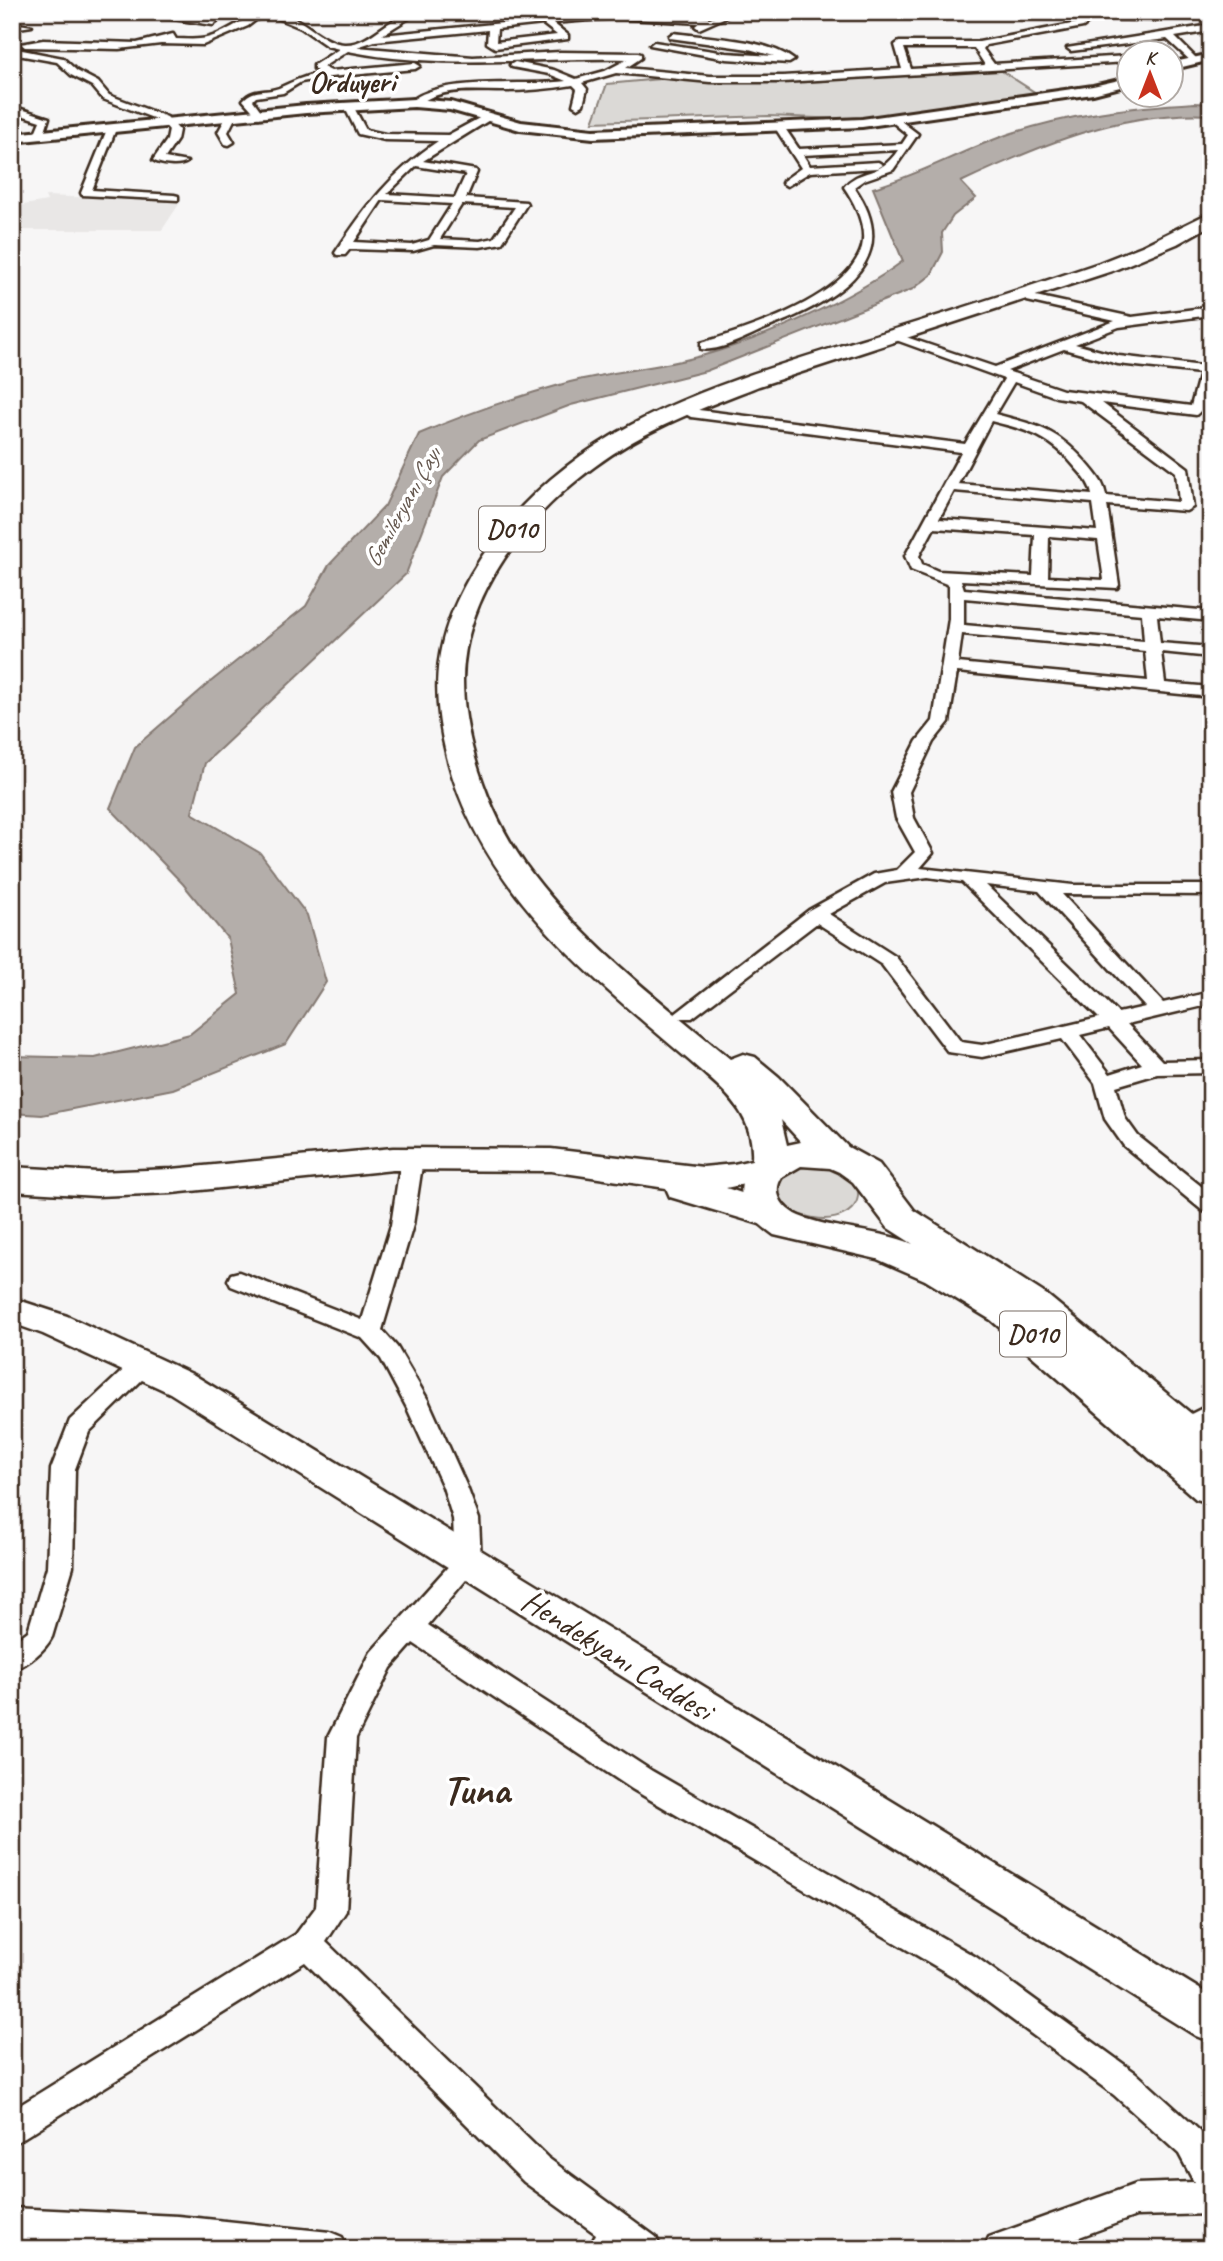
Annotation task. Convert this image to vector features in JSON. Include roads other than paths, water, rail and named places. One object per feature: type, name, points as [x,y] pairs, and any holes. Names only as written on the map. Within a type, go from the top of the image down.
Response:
[{"type":"highway","name":"D010","points":[[769,1168],[771,1145],[765,1123],[753,1101],[555,923],[510,866],[473,801],[457,743],[447,690],[452,646],[480,574],[524,512],[553,487],[608,447],[681,407],[785,369],[1089,273],[1169,241],[1211,217]]},
{"type":"highway","name":"D010","points":[[835,1156],[767,1085],[574,913],[524,846],[492,793],[475,741],[470,673],[477,627],[493,584],[511,554],[551,505],[632,445],[691,413],[777,380],[1156,256],[1211,226]]},
{"type":"highway","points":[[798,1154],[835,1156],[866,1173],[873,1186],[875,1199],[870,1212],[859,1223],[843,1230],[824,1233],[787,1226],[763,1205],[759,1192],[761,1179],[769,1168],[798,1154]]},
{"type":"highway","name":"D010","points":[[873,1186],[901,1219],[1033,1305],[1196,1421],[1211,1454]]},
{"type":"highway","name":"D010","points":[[824,1233],[886,1248],[939,1270],[1005,1310],[1211,1487]]},
{"type":"main road","points":[[12,1179],[97,1184],[172,1181],[412,1159],[462,1158],[551,1160],[678,1178],[734,1177],[769,1168]]},
{"type":"main road","points":[[462,1158],[602,1175],[683,1189],[773,1216]]},
{"type":"main road","name":"Hendekyanı Caddesi","points":[[12,1310],[55,1325],[182,1384],[1211,2021]]},
{"type":"street","points":[[131,12],[235,27]]},
{"type":"street","points":[[374,38],[383,29],[415,12]]},
{"type":"street","points":[[414,103],[424,93],[458,88],[542,86],[616,70],[654,45],[733,12]]},
{"type":"street","points":[[161,41],[200,42],[258,15],[276,13],[310,30],[325,42],[344,49],[487,60],[560,55],[634,59],[740,79]]},
{"type":"street","points":[[907,72],[899,45],[979,46],[990,41],[1080,25],[1093,14],[1179,13]]},
{"type":"street","points":[[330,74],[317,67],[344,49],[374,38],[613,14],[711,21]]},
{"type":"street","points":[[194,29],[224,17]]},
{"type":"street","points":[[493,26],[491,43],[495,45],[565,37],[544,21]]},
{"type":"street","points":[[12,26],[28,26]]},
{"type":"street","points":[[1073,61],[1058,50],[1211,28]]},
{"type":"street","points":[[12,48],[61,42],[139,46],[184,32],[162,30]]},
{"type":"street","points":[[654,45],[726,56],[789,60],[780,54],[759,49],[673,36]]},
{"type":"street","points":[[1169,36],[1193,60]]},
{"type":"street","points":[[979,46],[978,49],[991,66]]},
{"type":"street","points":[[12,48],[60,60],[74,73],[95,84],[106,97],[170,123],[174,130],[172,141],[158,160],[182,162]]},
{"type":"street","points":[[364,70],[379,62],[377,53]]},
{"type":"street","points":[[1184,62],[1211,57]]},
{"type":"street","points":[[259,115],[248,100],[253,95],[275,93],[293,81],[364,70],[421,66],[448,58]]},
{"type":"street","points":[[487,60],[548,71],[573,81],[582,89],[578,105]]},
{"type":"street","points":[[616,70],[740,79],[810,79],[1114,60]]},
{"type":"street","points":[[12,138],[349,106],[414,103],[452,106],[520,126],[593,134],[779,126],[862,122],[1114,85]]},
{"type":"street","points":[[349,106],[362,132],[385,137],[450,138]]},
{"type":"street","points":[[12,108],[46,120],[39,135]]},
{"type":"street","points":[[380,197],[522,204],[498,241],[480,244],[433,242],[413,248],[343,250],[380,197],[414,163],[450,138],[488,117]]},
{"type":"street","points":[[229,142],[223,132],[230,118]]},
{"type":"street","points":[[705,346],[744,335],[782,319],[836,287],[855,267],[867,248],[867,232],[859,200],[849,187],[853,181],[886,170],[905,147],[913,134],[893,118]]},
{"type":"street","points":[[779,126],[807,169]]},
{"type":"street","points":[[111,129],[86,193],[174,198]]},
{"type":"street","points":[[796,152],[905,147]]},
{"type":"street","points":[[414,163],[472,172],[459,201],[433,242]]},
{"type":"street","points":[[787,183],[807,169],[891,164]]},
{"type":"street","points":[[1031,299],[1133,321]]},
{"type":"street","points":[[994,372],[1116,324],[1211,311]]},
{"type":"street","points":[[902,340],[1061,394],[1191,412],[1197,408],[1209,363],[1118,360],[1063,345]]},
{"type":"street","points":[[903,875],[924,853],[905,818],[900,792],[925,741],[942,722],[955,629],[956,583],[916,567],[912,556],[1011,378]]},
{"type":"street","points":[[950,486],[1186,506],[1183,471],[1086,398]]},
{"type":"street","points":[[691,413],[970,449]]},
{"type":"street","points":[[937,574],[1112,585],[1097,485],[1065,446],[1034,428],[988,416]]},
{"type":"street","points":[[930,523],[1105,536]]},
{"type":"street","points":[[1040,581],[1042,531]]},
{"type":"street","points":[[956,593],[1211,616]]},
{"type":"street","points":[[1149,611],[1157,687]]},
{"type":"street","points":[[955,629],[1211,652]]},
{"type":"street","points":[[949,667],[1211,692]]},
{"type":"street","points":[[685,1014],[816,914],[880,878],[928,872],[1073,890],[1207,895]]},
{"type":"street","points":[[969,878],[1115,1022],[1156,1068]]},
{"type":"street","points":[[1045,887],[1159,1011]]},
{"type":"street","points":[[816,914],[889,961],[955,1047],[982,1051],[1211,998]]},
{"type":"street","points":[[1067,1032],[1105,1082],[1115,1119],[1131,1140],[1211,1206]]},
{"type":"street","points":[[1105,1082],[1156,1068],[1211,1066]]},
{"type":"street","points":[[370,1332],[402,1226],[411,1184],[412,1159]]},
{"type":"street","points":[[12,2129],[307,1944],[331,1911],[342,1737],[380,1660],[468,1562],[466,1519],[455,1487],[419,1407],[389,1353],[370,1332],[239,1280]]},
{"type":"street","points":[[12,1658],[39,1637],[60,1567],[63,1469],[79,1427],[142,1366]]},
{"type":"street","points":[[410,1628],[642,1780],[964,1967],[1125,2084],[1190,2143],[1211,2181]]},
{"type":"street","points":[[307,1944],[536,2170],[623,2243]]},
{"type":"street","points":[[1001,2249],[1136,2200],[1211,2198]]},
{"type":"street","points":[[12,2225],[178,2233],[330,2249]]},
{"type":"water","name":"Gemileryanı Çayı","points":[[1184,104],[1211,104],[1211,115],[1178,115],[1114,124],[1051,143],[961,182],[976,198],[953,216],[942,233],[943,252],[931,275],[913,289],[706,371],[571,405],[479,440],[443,477],[406,574],[205,763],[192,813],[260,853],[307,915],[326,982],[286,1044],[173,1089],[42,1115],[12,1113],[12,1056],[95,1058],[190,1034],[240,994],[228,939],[183,884],[110,808],[135,747],[209,683],[306,606],[329,565],[385,506],[419,434],[551,387],[685,360],[725,349],[806,316],[859,289],[903,261],[873,188],[992,140],[1032,127],[1140,108],[1184,108]]},
{"type":"district","name":"Orduyeri","points":[[352,82]]},
{"type":"district","name":"Tuna","points":[[476,1788]]}]
